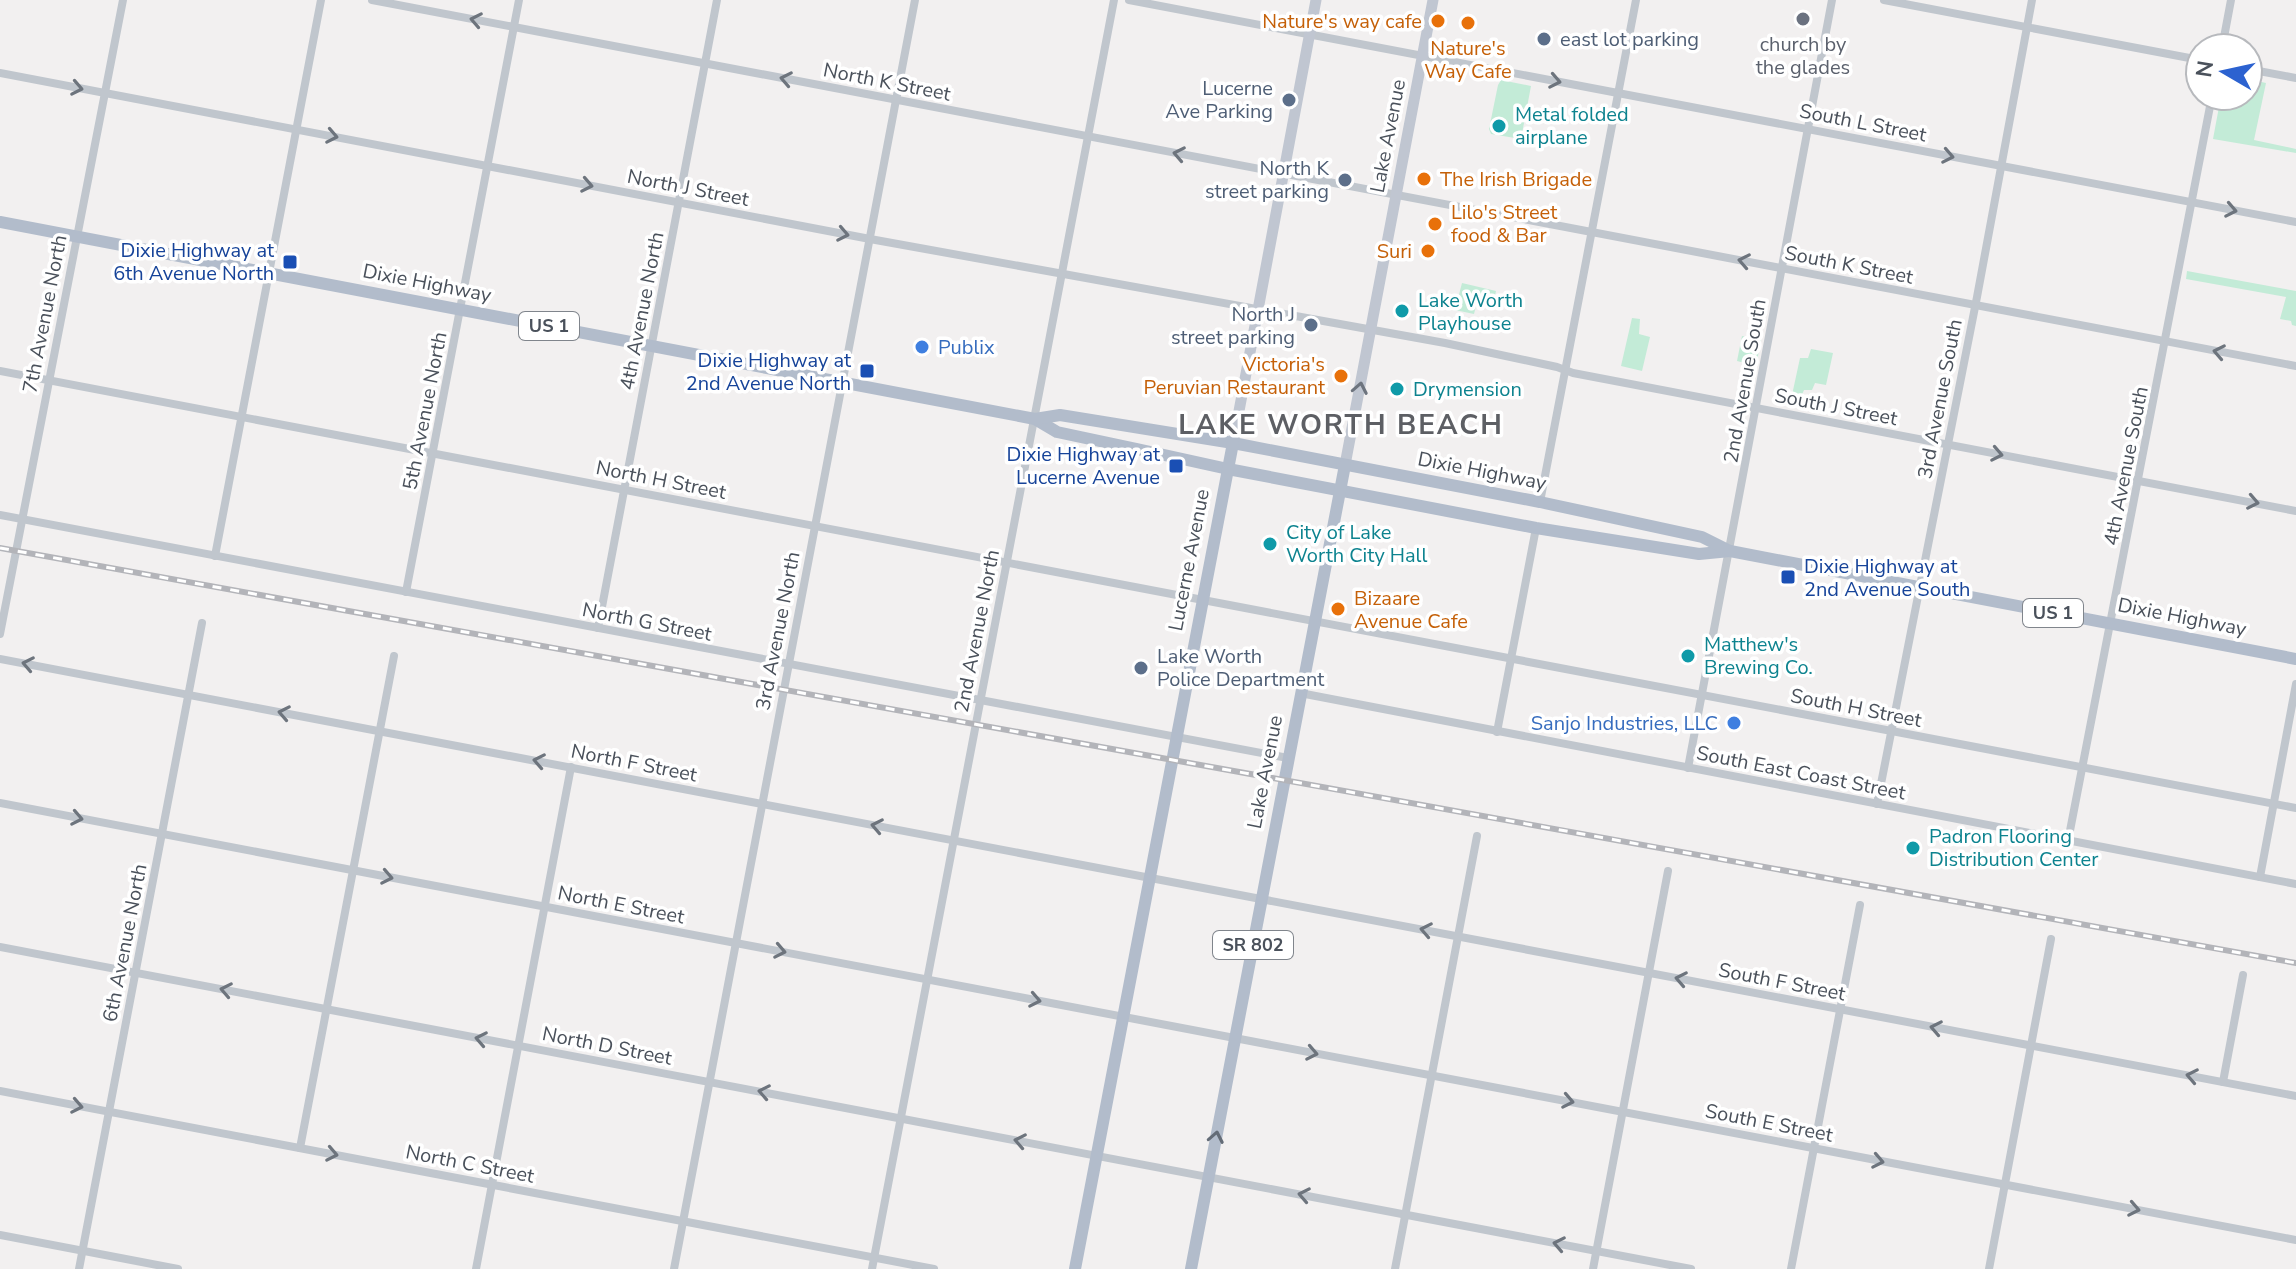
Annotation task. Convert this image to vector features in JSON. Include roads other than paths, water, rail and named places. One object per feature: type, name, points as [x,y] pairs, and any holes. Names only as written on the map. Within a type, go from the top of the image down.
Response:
[{"type":"main road","name":"Lucerne Avenue","points":[[1075,1269],[1316,0]]},
{"type":"main road","name":"Lake Avenue","points":[[1191,1269],[1433,0]]},
{"type":"main road","name":"Dixie Highway","points":[[0,222],[1035,419],[1060,415],[1233,443],[1540,502],[1702,537],[1730,551],[2296,659]]},
{"type":"main road","name":"Dixie Highway","points":[[1035,419],[1057,432],[1228,469],[1536,528],[1699,554],[1730,551]]},
{"type":"street","name":"7th Avenue North","points":[[0,634],[123,0]]},
{"type":"street","points":[[215,556],[321,0]]},
{"type":"street","name":"North K Street","points":[[372,0],[1397,195]]},
{"type":"street","name":"5th Avenue North","points":[[406,592],[519,0]]},
{"type":"street","name":"4th Avenue North","points":[[598,628],[717,0]]},
{"type":"street","name":"3rd Avenue North","points":[[674,1269],[915,0]]},
{"type":"street","name":"2nd Avenue North","points":[[872,1269],[1114,0]]},
{"type":"street","name":"South L Street","points":[[1129,0],[2296,222]]},
{"type":"street","points":[[1540,502],[1636,0]]},
{"type":"street","name":"2nd Avenue South","points":[[1688,768],[1832,0]]},
{"type":"street","points":[[1884,0],[2184,57]]},
{"type":"street","name":"3rd Avenue South","points":[[1877,804],[2032,0]]},
{"type":"street","points":[[2225,32],[2231,0]]},
{"type":"street","points":[[2264,72],[2296,78]]},
{"type":"street","name":"North J Street","points":[[0,73],[870,239],[1371,330]]},
{"type":"street","name":"4th Avenue South","points":[[2068,841],[2209,112]]},
{"type":"street","name":"South K Street","points":[[1397,195],[2296,366]]},
{"type":"street","name":"South J Street","points":[[1371,330],[1755,408],[2296,511]]},
{"type":"street","name":"North H Street","points":[[0,371],[1315,621]]},
{"type":"street","name":"North G Street","points":[[0,515],[1288,758]]},
{"type":"street","points":[[1497,732],[1536,528]]},
{"type":"street","name":"South H Street","points":[[1315,621],[2296,808]]},
{"type":"street","name":"6th Avenue North","points":[[79,1269],[202,623]]},
{"type":"street","points":[[300,1148],[394,656]]},
{"type":"street","name":"North F Street","points":[[0,659],[1262,899]]},
{"type":"street","points":[[2260,877],[2296,684]]},
{"type":"street","name":"South East Coast Street","points":[[1300,693],[2296,884]]},
{"type":"street","points":[[476,1269],[571,767]]},
{"type":"street","name":"North E Street","points":[[0,803],[1236,1038]]},
{"type":"street","points":[[1395,1269],[1477,836]]},
{"type":"street","points":[[1593,1269],[1668,871]]},
{"type":"street","name":"South F Street","points":[[1262,899],[2296,1096]]},
{"type":"street","points":[[1791,1269],[1860,905]]},
{"type":"street","points":[[1989,1269],[2051,939]]},
{"type":"street","name":"North D Street","points":[[0,947],[1691,1269]]},
{"type":"street","points":[[2223,1082],[2243,975]]},
{"type":"street","name":"South E Street","points":[[1236,1038],[2296,1240]]},
{"type":"street","name":"North C Street","points":[[0,1091],[934,1269]]},
{"type":"street","points":[[0,1235],[178,1269]]},
{"type":"railway","points":[[0,548],[2296,963]]},
{"type":"place","name":"church by the glades","points":[[1803,19]]},
{"type":"place","name":"Nature's way cafe","points":[[1438,21]]},
{"type":"place","name":"Nature's Way Cafe","points":[[1468,23]]},
{"type":"place","name":"east lot parking","points":[[1544,39]]},
{"type":"place","name":"Lucerne Ave Parking","points":[[1289,100]]},
{"type":"place","name":"Metal folded airplane","points":[[1499,126]]},
{"type":"place","name":"The Irish Brigade","points":[[1424,179]]},
{"type":"place","name":"North K street parking","points":[[1345,180]]},
{"type":"place","name":"Lilo's Street food & Bar","points":[[1435,224]]},
{"type":"place","name":"Suri","points":[[1428,251]]},
{"type":"place","name":"Dixie Highway at 6th Avenue North","points":[[290,262]]},
{"type":"place","name":"Lake Worth Playhouse","points":[[1402,311]]},
{"type":"place","name":"North J street parking","points":[[1311,325]]},
{"type":"place","name":"Publix","points":[[922,347]]},
{"type":"place","name":"Dixie Highway at 2nd Avenue North","points":[[867,371]]},
{"type":"place","name":"Victoria's Peruvian Restaurant","points":[[1341,376]]},
{"type":"place","name":"Drymension","points":[[1397,389]]},
{"type":"place","name":"Dixie Highway at Lucerne Avenue","points":[[1176,466]]},
{"type":"place","name":"City of Lake Worth City Hall","points":[[1270,544]]},
{"type":"place","name":"Dixie Highway at 2nd Avenue South","points":[[1788,577]]},
{"type":"place","name":"Bizaare Avenue Cafe","points":[[1338,609]]},
{"type":"place","name":"Matthew's Brewing Co.","points":[[1688,656]]},
{"type":"place","name":"Lake Worth Police Department","points":[[1141,668]]},
{"type":"place","name":"Sanjo Industries, LLC","points":[[1734,723]]},
{"type":"place","name":"Padron Flooring Distribution Center","points":[[1913,848]]},
{"type":"district","name":"LAKE WORTH BEACH","points":[[1341,425]]}]
